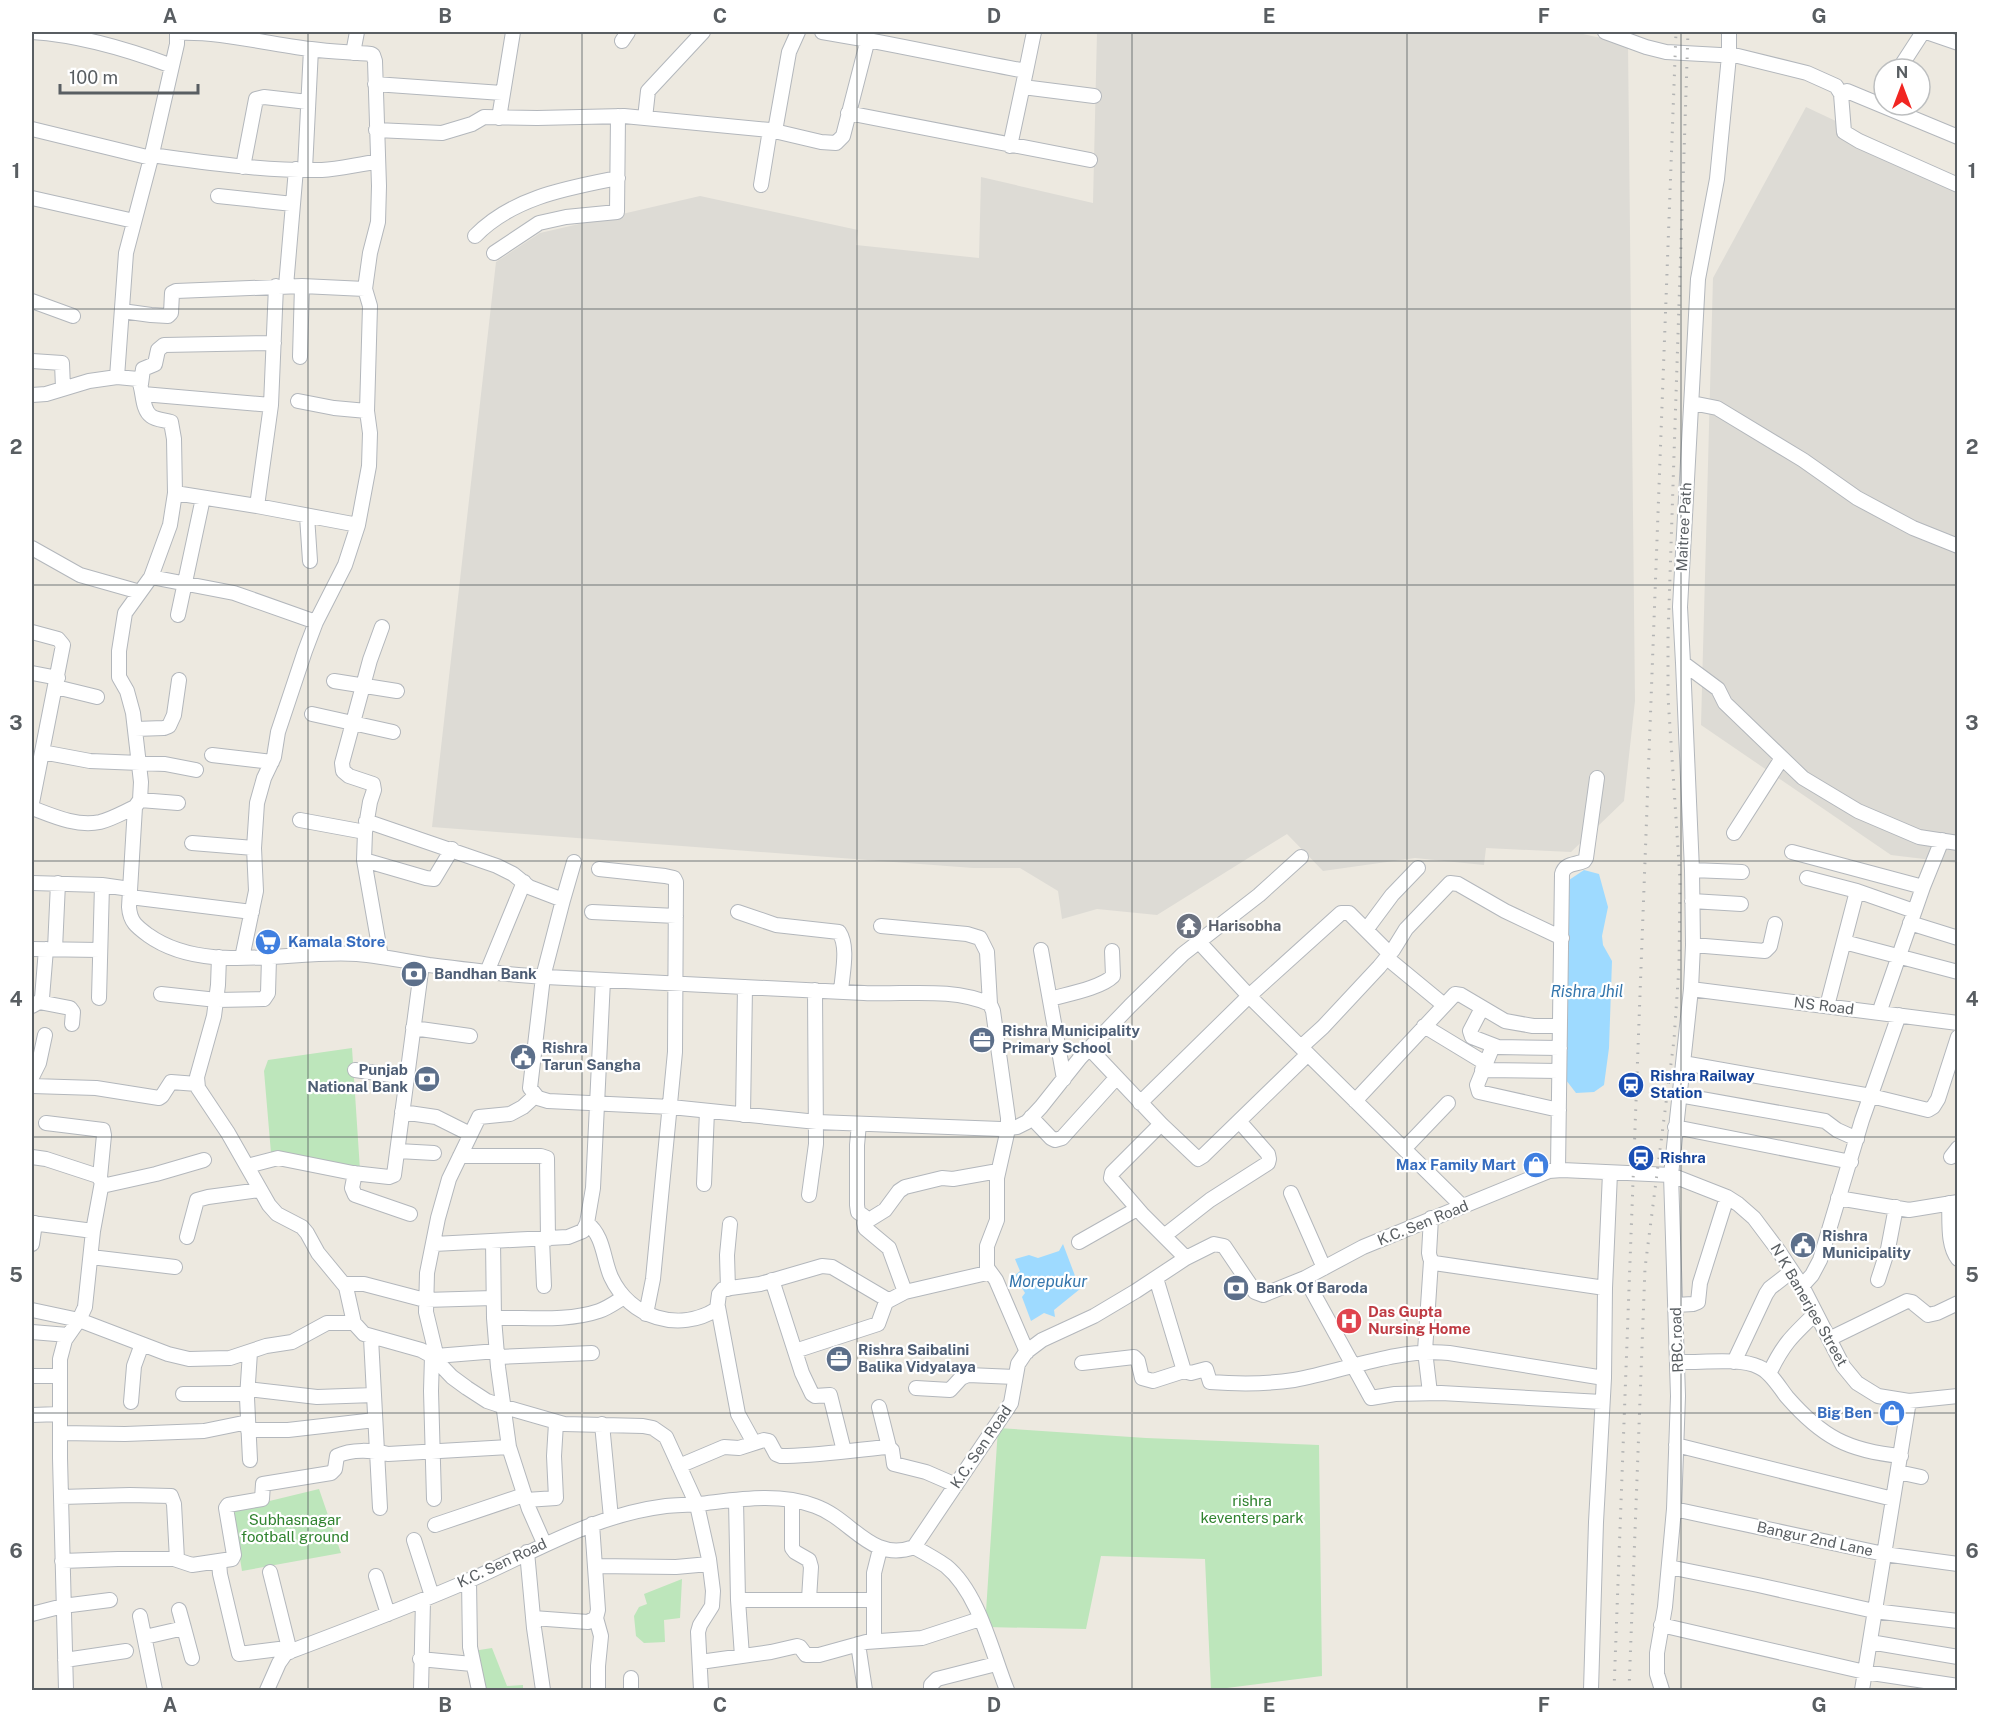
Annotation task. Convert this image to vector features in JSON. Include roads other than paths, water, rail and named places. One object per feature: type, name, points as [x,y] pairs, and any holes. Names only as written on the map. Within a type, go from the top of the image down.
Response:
[{"type":"street","points":[[32,32],[50,33],[106,45],[138,53],[172,66]]},
{"type":"street","points":[[117,377],[126,253],[152,156],[177,44],[177,32],[232,34],[311,49],[373,55],[378,222],[370,253],[366,289],[370,306],[367,411],[370,433],[369,466],[358,525],[345,565],[316,622],[291,690],[278,732],[272,762],[257,803],[254,848],[256,891],[242,958]]},
{"type":"street","points":[[353,53],[357,32]]},
{"type":"street","points":[[499,118],[513,32]]},
{"type":"street","points":[[645,118],[648,91],[703,32]]},
{"type":"street","points":[[761,185],[789,52],[798,32]]},
{"type":"street","points":[[822,32],[1026,71]]},
{"type":"street","points":[[1010,146],[1034,32]]},
{"type":"street","points":[[1605,32],[1666,52],[1729,56],[1807,73],[1836,86],[1841,94],[1844,132],[1858,141],[1958,184]]},
{"type":"street","name":"Maitree Path","points":[[1692,870],[1680,607],[1698,279],[1717,178],[1729,56],[1729,32]]},
{"type":"street","points":[[1907,57],[1925,32],[1958,43]]},
{"type":"street","points":[[376,130],[441,132],[472,124],[484,117],[618,116],[772,130],[821,142],[836,143],[843,136],[868,39]]},
{"type":"street","points":[[257,506],[271,405],[274,343],[281,286],[293,204],[301,169],[311,49]]},
{"type":"street","points":[[375,84],[502,93]]},
{"type":"street","points":[[1023,87],[1094,96]]},
{"type":"street","points":[[1847,91],[1872,99]]},
{"type":"street","points":[[243,167],[256,99],[264,97],[308,102]]},
{"type":"street","points":[[848,113],[1090,160]]},
{"type":"street","points":[[494,253],[539,223],[566,217],[617,213],[618,116]]},
{"type":"street","points":[[1914,117],[1958,137]]},
{"type":"street","points":[[32,129],[152,156],[243,167],[324,170],[377,162]]},
{"type":"street","points":[[475,236],[488,223],[530,199],[618,178]]},
{"type":"street","points":[[218,196],[293,204]]},
{"type":"street","points":[[32,198],[134,221]]},
{"type":"street","points":[[122,310],[168,316],[171,313],[172,293],[176,291],[281,286],[366,289]]},
{"type":"street","points":[[300,357],[302,286]]},
{"type":"street","points":[[32,301],[73,316]]},
{"type":"street","points":[[142,389],[143,369],[155,364],[158,350],[164,345],[274,343]]},
{"type":"street","points":[[32,361],[62,363],[63,388]]},
{"type":"street","points":[[32,395],[46,394],[89,381],[134,377],[138,379],[145,405],[152,417],[171,422],[173,425],[175,493],[170,525],[151,577],[125,613],[119,651],[119,677],[128,691],[141,782],[137,804],[130,893],[131,919],[134,925],[164,946],[219,957],[269,958],[333,954],[381,957],[422,964],[543,977],[841,992],[941,994],[968,997],[990,1004]]},
{"type":"street","points":[[142,389],[271,405]]},
{"type":"street","points":[[298,401],[367,411]]},
{"type":"street","points":[[1692,403],[1717,408],[1803,460],[1857,498],[1913,528],[1958,546]]},
{"type":"street","points":[[175,493],[358,525]]},
{"type":"street","points":[[178,615],[203,498]]},
{"type":"street","points":[[307,516],[310,561]]},
{"type":"street","points":[[32,548],[81,575],[140,592]]},
{"type":"street","points":[[151,577],[234,593],[316,622]]},
{"type":"street","points":[[381,957],[364,860],[366,826],[374,790],[373,784],[349,776],[343,771],[342,764],[382,627]]},
{"type":"street","points":[[32,632],[58,639],[63,645],[32,803]]},
{"type":"street","points":[[1683,663],[1718,689],[1725,703],[1803,778],[1858,811],[1919,837],[1958,843]]},
{"type":"street","points":[[32,673],[97,697]]},
{"type":"street","points":[[135,729],[169,726],[174,715],[179,680]]},
{"type":"street","points":[[334,681],[397,691]]},
{"type":"street","points":[[312,714],[353,725],[393,732]]},
{"type":"street","points":[[42,752],[90,761],[165,764],[196,770]]},
{"type":"street","points":[[212,755],[272,762]]},
{"type":"street","points":[[1734,833],[1782,758]]},
{"type":"street","points":[[1558,1170],[1562,874],[1564,868],[1584,861],[1586,858],[1597,778]]},
{"type":"street","points":[[32,808],[67,820],[101,822],[137,804],[177,803]]},
{"type":"street","points":[[300,820],[366,826],[452,849],[505,870],[529,887],[563,900]]},
{"type":"street","points":[[1879,1013],[1941,840]]},
{"type":"street","points":[[192,843],[254,848]]},
{"type":"street","points":[[364,860],[426,879],[434,879],[452,849]]},
{"type":"street","points":[[1792,852],[1923,887]]},
{"type":"street","points":[[574,862],[543,977],[530,1079],[531,1092],[535,1096],[548,1101],[671,1107],[817,1122],[1008,1129],[1022,1125],[1031,1118],[1089,1048],[1184,954],[1259,895],[1301,857]]},
{"type":"street","points":[[1366,930],[1392,895],[1418,868]]},
{"type":"street","points":[[599,869],[674,878],[676,882],[675,1052],[653,1280],[646,1314]]},
{"type":"street","points":[[1692,870],[1743,872]]},
{"type":"street","name":"RBC road","points":[[1662,1690],[1657,1674],[1657,1653],[1669,1567],[1676,1445],[1676,1305],[1671,1175],[1691,989],[1692,870]]},
{"type":"street","points":[[1807,878],[1857,891],[1958,938]]},
{"type":"street","points":[[487,972],[524,882]]},
{"type":"street","points":[[1089,1048],[1140,1103],[1198,1159],[1239,1121],[1305,1050],[1388,956],[1406,929],[1446,885],[1454,882],[1505,911],[1562,938]]},
{"type":"street","points":[[32,883],[102,885],[130,893],[252,912]]},
{"type":"street","points":[[35,1004],[42,998],[44,949],[57,883]]},
{"type":"street","points":[[99,998],[102,885]]},
{"type":"street","points":[[1827,1006],[1857,891]]},
{"type":"street","points":[[1692,901],[1741,904]]},
{"type":"street","points":[[592,912],[676,916]]},
{"type":"street","points":[[738,912],[776,925],[839,932],[844,944],[841,992]]},
{"type":"street","points":[[1140,1103],[1249,996],[1341,913],[1349,914],[1388,956],[1444,1005]]},
{"type":"street","points":[[1693,945],[1766,951],[1770,946],[1775,924]]},
{"type":"street","points":[[881,926],[977,936],[983,941],[987,952],[990,1004],[1008,1109],[1008,1129],[998,1172],[997,1220],[986,1250],[988,1269],[996,1280],[1027,1352]]},
{"type":"street","points":[[1199,942],[1249,996],[1462,1206]]},
{"type":"street","points":[[1844,942],[1958,972]]},
{"type":"street","points":[[44,949],[100,950]]},
{"type":"street","points":[[1041,950],[1064,1079]]},
{"type":"street","points":[[1050,999],[1100,984],[1112,978],[1112,951]]},
{"type":"street","points":[[219,957],[217,1000],[212,1029],[197,1084],[200,1093],[228,1133],[269,1205],[277,1214],[305,1230],[318,1253],[344,1284],[354,1323],[359,1331],[371,1338],[413,1347],[435,1358],[452,1377],[475,1394],[505,1407],[556,1423],[643,1426],[661,1432],[671,1445],[697,1504],[710,1564],[713,1601],[710,1612],[700,1625],[698,1641],[701,1690]]},
{"type":"street","points":[[161,994],[217,1000],[264,999],[268,987],[269,958]]},
{"type":"street","points":[[247,1166],[278,1158],[355,1173],[391,1176],[396,1169],[422,964]]},
{"type":"street","points":[[434,1244],[545,1239],[576,1234],[587,1223],[593,1188],[603,980]]},
{"type":"street","points":[[743,1115],[745,987]]},
{"type":"street","name":"NS Road","points":[[1691,989],[1958,1023]]},
{"type":"street","points":[[809,1195],[817,1122],[815,990]]},
{"type":"street","points":[[1354,1101],[1452,996],[1458,994],[1499,1019],[1517,1024],[1560,1026]]},
{"type":"street","points":[[35,1004],[72,1009],[72,1024]]},
{"type":"street","points":[[1482,1008],[1470,1031],[1471,1035],[1493,1046],[1560,1048]]},
{"type":"street","points":[[1802,1286],[1812,1275],[1820,1260],[1857,1139],[1899,1015]]},
{"type":"street","points":[[1424,1026],[1483,1066],[1559,1071]]},
{"type":"street","points":[[412,1029],[470,1036]]},
{"type":"street","points":[[32,1077],[39,1063],[45,1035]]},
{"type":"street","points":[[1683,1063],[1871,1096],[1931,1109],[1938,1099],[1958,1037]]},
{"type":"street","points":[[1493,1046],[1477,1085],[1479,1092],[1559,1110]]},
{"type":"street","points":[[355,1070],[406,1077]]},
{"type":"street","points":[[1031,1118],[1051,1138],[1055,1140],[1062,1138],[1116,1078]]},
{"type":"street","points":[[32,1086],[96,1088],[159,1098],[171,1082],[197,1084]]},
{"type":"street","points":[[1679,1095],[1825,1121],[1837,1131],[1857,1139]]},
{"type":"street","points":[[434,1499],[431,1391],[435,1358],[425,1300],[427,1273],[445,1191],[478,1117],[510,1114],[523,1107],[535,1096]]},
{"type":"street","points":[[1404,1149],[1448,1103]]},
{"type":"street","points":[[704,1184],[707,1111]]},
{"type":"street","points":[[402,1112],[440,1119],[470,1134]]},
{"type":"street","points":[[1164,1236],[1210,1200],[1268,1163],[1268,1154],[1239,1121]]},
{"type":"street","points":[[46,1123],[103,1130],[101,1181],[85,1307],[68,1335],[61,1353],[60,1433],[66,1690]]},
{"type":"street","points":[[860,1124],[857,1145],[857,1205],[858,1212],[868,1220]]},
{"type":"street","points":[[1161,1124],[1111,1175],[1113,1181],[1137,1209],[1186,1258]]},
{"type":"street","points":[[1675,1127],[1851,1162]]},
{"type":"street","points":[[398,1151],[434,1153]]},
{"type":"street","points":[[460,1156],[541,1156],[547,1158],[544,1286]]},
{"type":"street","points":[[32,1158],[46,1159],[101,1181],[156,1174],[204,1160]]},
{"type":"street","name":"K.C. Sen Road","points":[[914,1547],[1010,1405],[1018,1364],[1027,1352],[1042,1340],[1094,1316],[1210,1245],[1221,1244],[1260,1296],[1305,1278],[1363,1247],[1431,1218],[1558,1170],[1671,1175]]},
{"type":"street","points":[[905,1292],[889,1248],[865,1228],[864,1223],[885,1210],[899,1191],[905,1187],[942,1178],[953,1179],[998,1172]]},
{"type":"street","points":[[355,1173],[352,1188],[355,1196],[410,1214]]},
{"type":"street","points":[[1591,1690],[1610,1173]]},
{"type":"street","name":"N K Banerjee Street","points":[[1671,1175],[1727,1197],[1738,1204],[1762,1227],[1802,1286],[1843,1366],[1857,1383],[1878,1396],[1909,1401],[1958,1396]]},
{"type":"street","points":[[187,1237],[197,1200],[260,1190]]},
{"type":"street","points":[[1291,1193],[1324,1268]]},
{"type":"street","points":[[1676,1305],[1698,1302],[1700,1283],[1727,1197]]},
{"type":"street","points":[[1838,1198],[1910,1210],[1953,1202],[1951,1239],[1953,1251],[1958,1259]]},
{"type":"street","points":[[1878,1280],[1888,1249],[1896,1207]]},
{"type":"street","points":[[1079,1242],[1137,1209]]},
{"type":"street","points":[[1430,1393],[1425,1351],[1431,1261],[1429,1253],[1431,1218]]},
{"type":"street","points":[[32,1244],[33,1223],[93,1231]]},
{"type":"street","points":[[587,1223],[597,1233],[611,1276],[624,1297],[646,1314],[660,1320],[684,1320],[710,1313],[718,1307]]},
{"type":"street","points":[[729,1289],[727,1255],[730,1224]]},
{"type":"street","points":[[493,1241],[494,1317],[509,1447],[525,1498],[544,1543]]},
{"type":"street","points":[[91,1257],[175,1267]]},
{"type":"street","points":[[1431,1261],[1438,1264],[1497,1270],[1605,1288]]},
{"type":"street","points":[[754,1443],[738,1414],[718,1307],[720,1291],[751,1286],[814,1267],[829,1266],[888,1300]]},
{"type":"street","points":[[795,1351],[878,1324],[885,1303],[905,1292],[986,1274],[988,1269]]},
{"type":"street","points":[[1734,1362],[1766,1294],[1770,1288],[1792,1271]]},
{"type":"street","points":[[1156,1278],[1184,1371]]},
{"type":"street","points":[[1305,1278],[1371,1398],[1395,1394],[1430,1393],[1522,1396],[1602,1402]]},
{"type":"street","points":[[772,1280],[795,1351],[812,1394],[815,1396],[831,1395],[844,1451]]},
{"type":"street","points":[[344,1284],[364,1284],[425,1300],[493,1298]]},
{"type":"street","points":[[494,1317],[554,1317],[585,1314],[608,1307],[624,1297]]},
{"type":"street","points":[[1829,1339],[1907,1301],[1912,1302],[1928,1315],[1958,1303]]},
{"type":"street","points":[[32,1310],[79,1320],[189,1359],[230,1358],[266,1346],[292,1342],[327,1323],[354,1323]]},
{"type":"street","points":[[1769,1374],[1788,1339],[1816,1313]]},
{"type":"street","points":[[32,1332],[68,1335]]},
{"type":"street","points":[[371,1338],[380,1508]]},
{"type":"street","points":[[131,1402],[134,1366],[142,1344]]},
{"type":"street","points":[[1082,1363],[1134,1357],[1138,1361],[1142,1378],[1148,1381],[1184,1371],[1191,1374],[1206,1369],[1208,1380],[1212,1383],[1279,1382],[1425,1351],[1604,1378]]},
{"type":"street","points":[[250,1352],[248,1392],[250,1460]]},
{"type":"street","points":[[435,1358],[497,1354],[592,1353]]},
{"type":"street","points":[[1677,1362],[1734,1362],[1759,1367],[1769,1374],[1789,1400],[1822,1432],[1866,1450],[1901,1456]]},
{"type":"street","points":[[32,1376],[60,1376]]},
{"type":"street","points":[[916,1388],[950,1390],[961,1378],[968,1376],[1016,1377]]},
{"type":"street","points":[[183,1394],[248,1392],[317,1397],[374,1395]]},
{"type":"street","points":[[1862,1690],[1909,1401]]},
{"type":"street","points":[[879,1407],[894,1464],[926,1472],[956,1485]]},
{"type":"street","points":[[32,1414],[60,1414]]},
{"type":"street","points":[[60,1433],[125,1434],[204,1431],[248,1426],[288,1430],[375,1419]]},
{"type":"street","points":[[435,1525],[525,1498],[556,1497],[554,1456],[556,1423]]},
{"type":"street","points":[[602,1424],[611,1518]]},
{"type":"street","points":[[679,1466],[724,1447],[739,1448],[768,1440],[776,1454],[781,1456],[812,1456],[889,1447]]},
{"type":"street","points":[[1676,1445],[1893,1499]]},
{"type":"street","points":[[62,1562],[177,1559],[192,1565],[232,1559],[234,1555],[226,1508],[228,1505],[262,1499],[263,1484],[332,1473],[337,1456],[342,1454],[376,1451],[388,1454],[509,1447]]},
{"type":"street","points":[[1898,1472],[1921,1477]]},
{"type":"street","points":[[61,1497],[171,1496],[174,1504],[177,1559]]},
{"type":"street","name":"K.C. Sen Road","points":[[288,1652],[470,1580],[544,1543],[592,1524],[643,1510],[736,1500],[775,1498],[792,1500],[815,1505],[830,1513],[880,1549]]},
{"type":"street","points":[[736,1500],[738,1600],[742,1656]]},
{"type":"street","points":[[792,1500],[792,1548],[810,1560],[810,1599]]},
{"type":"street","name":"Bangur 2nd Lane","points":[[1674,1509],[1884,1554],[1958,1564]]},
{"type":"street","points":[[592,1524],[598,1610],[596,1618],[601,1636],[598,1690]]},
{"type":"street","points":[[414,1540],[427,1598],[420,1659],[421,1690]]},
{"type":"street","points":[[874,1641],[874,1573],[880,1549],[899,1551],[914,1547],[938,1561],[954,1574],[964,1587],[980,1619],[1007,1690]]},
{"type":"street","points":[[527,1552],[543,1690]]},
{"type":"street","points":[[219,1562],[239,1654],[279,1649],[288,1652]]},
{"type":"street","points":[[595,1566],[676,1567],[710,1564]]},
{"type":"street","points":[[1669,1567],[1874,1611],[1958,1621]]},
{"type":"street","points":[[270,1572],[288,1652]]},
{"type":"street","points":[[376,1576],[388,1614]]},
{"type":"street","points":[[470,1580],[470,1647],[479,1690]]},
{"type":"street","points":[[32,1614],[63,1606],[110,1600]]},
{"type":"street","points":[[738,1600],[873,1600]]},
{"type":"street","points":[[179,1610],[192,1658]]},
{"type":"street","points":[[140,1616],[154,1690]]},
{"type":"street","points":[[533,1618],[588,1622],[596,1618]]},
{"type":"street","points":[[700,1662],[799,1646],[806,1656],[812,1657],[874,1641],[922,1638],[980,1619]]},
{"type":"street","points":[[1662,1625],[1865,1672],[1958,1686]]},
{"type":"street","points":[[145,1637],[184,1628]]},
{"type":"street","points":[[1870,1642],[1958,1657]]},
{"type":"street","points":[[858,1644],[865,1690]]},
{"type":"street","points":[[65,1660],[126,1651]]},
{"type":"street","points":[[267,1690],[279,1663],[288,1652]]},
{"type":"street","points":[[420,1659],[472,1664]]},
{"type":"street","points":[[931,1690],[931,1685],[937,1680],[996,1664]]},
{"type":"water","name":"Rishra Jhil","points":[[1584,870],[1599,874],[1608,907],[1602,936],[1603,945],[1612,961],[1609,1048],[1604,1085],[1594,1092],[1576,1093],[1559,1071],[1569,880]]},
{"type":"water","name":"Morepukur","points":[[1063,1244],[1080,1289],[1054,1310],[1055,1317],[1044,1313],[1031,1321],[1022,1297],[1025,1293],[1022,1288],[1018,1288],[1013,1277],[1020,1271],[1015,1259],[1029,1255],[1038,1258],[1059,1251]]},
{"type":"railway","points":[[1614,1690],[1676,32]]},
{"type":"railway","points":[[1629,1690],[1645,1268],[1674,1040],[1679,967],[1680,879],[1668,697],[1668,637],[1688,32]]},
{"type":"place","name":"Harisobha","points":[[1189,926]]},
{"type":"place","name":"Kamala Store","points":[[268,942]]},
{"type":"place","name":"Bandhan Bank","points":[[414,974]]},
{"type":"place","name":"Rishra Municipality Primary School","points":[[982,1040]]},
{"type":"place","name":"Rishra Tarun Sangha","points":[[523,1057]]},
{"type":"place","name":"Punjab National Bank","points":[[427,1079]]},
{"type":"place","name":"Rishra Railway Station","points":[[1631,1085]]},
{"type":"place","name":"Rishra","points":[[1641,1158]]},
{"type":"place","name":"Max Family Mart","points":[[1536,1165]]},
{"type":"place","name":"Rishra Municipality","points":[[1803,1245]]},
{"type":"place","name":"Bank Of Baroda","points":[[1236,1288]]},
{"type":"place","name":"Das Gupta Nursing Home","points":[[1349,1321]]},
{"type":"place","name":"Rishra Saibalini Balika Vidyalaya","points":[[839,1359]]},
{"type":"place","name":"Big Ben","points":[[1892,1413]]},
{"type":"park label","name":"rishra keventers park","points":[[1252,1510]]},
{"type":"park label","name":"Subhasnagar football ground","points":[[295,1528]]}]
